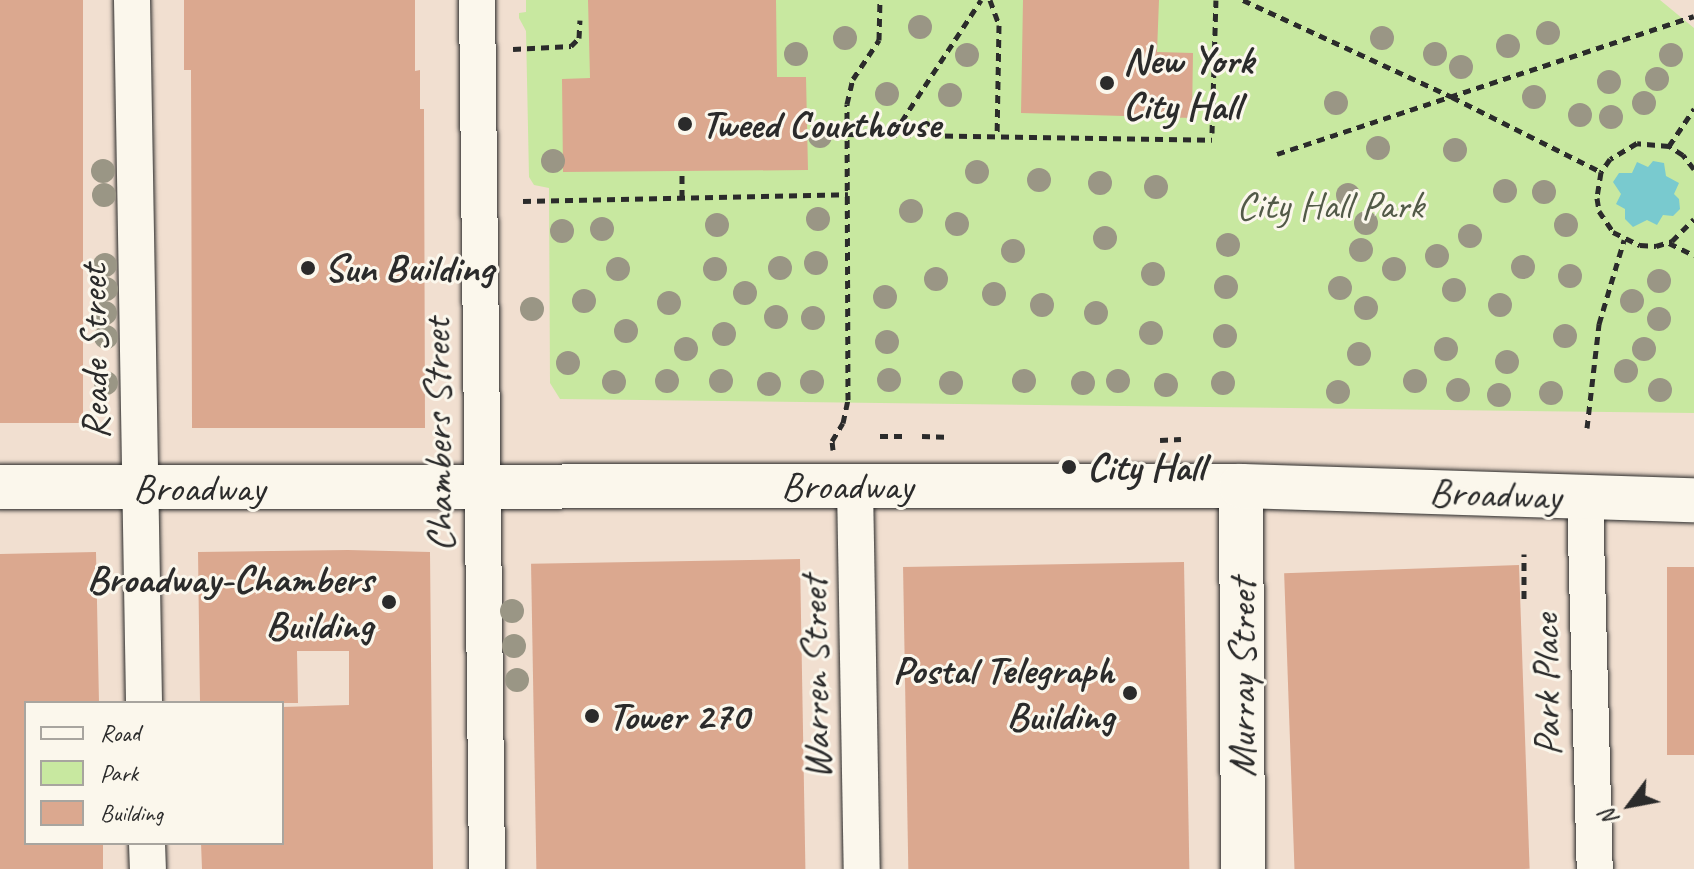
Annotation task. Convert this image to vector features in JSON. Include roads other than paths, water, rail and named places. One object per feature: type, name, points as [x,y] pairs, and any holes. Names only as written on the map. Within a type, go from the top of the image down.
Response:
[{"type":"main road","name":"Broadway","points":[[0,487],[1241,486],[1694,500]]},
{"type":"main road","name":"Murray Street","points":[[1241,486],[1243,869]]},
{"type":"street","name":"Reade Street","points":[[132,0],[144,701]]},
{"type":"street","name":"Chambers Street","points":[[477,0],[487,869]]},
{"type":"street","name":"Warren Street","points":[[855,486],[862,869]]},
{"type":"street","name":"Park Place","points":[[1585,498],[1595,869]]},
{"type":"street","points":[[147,845],[148,869]]},
{"type":"water","points":[[1653,161],[1664,163],[1666,176],[1679,183],[1674,194],[1679,199],[1680,209],[1673,216],[1663,215],[1657,225],[1647,220],[1633,227],[1625,219],[1625,209],[1616,204],[1621,194],[1613,182],[1619,173],[1632,173],[1637,162],[1648,167]]},
{"type":"place","name":"New York City Hall","points":[[1107,83]]},
{"type":"place","name":"Tweed Courthouse","points":[[685,124]]},
{"type":"place","name":"Sun Building","points":[[308,268]]},
{"type":"place","name":"City Hall","points":[[1069,467]]},
{"type":"place","name":"Broadway-Chambers Building","points":[[389,602]]},
{"type":"place","name":"Postal Telegraph Building","points":[[1130,693]]},
{"type":"place","name":"Tower 270","points":[[592,716]]},
{"type":"park label","name":"City Hall Park","points":[[1330,205]]}]
